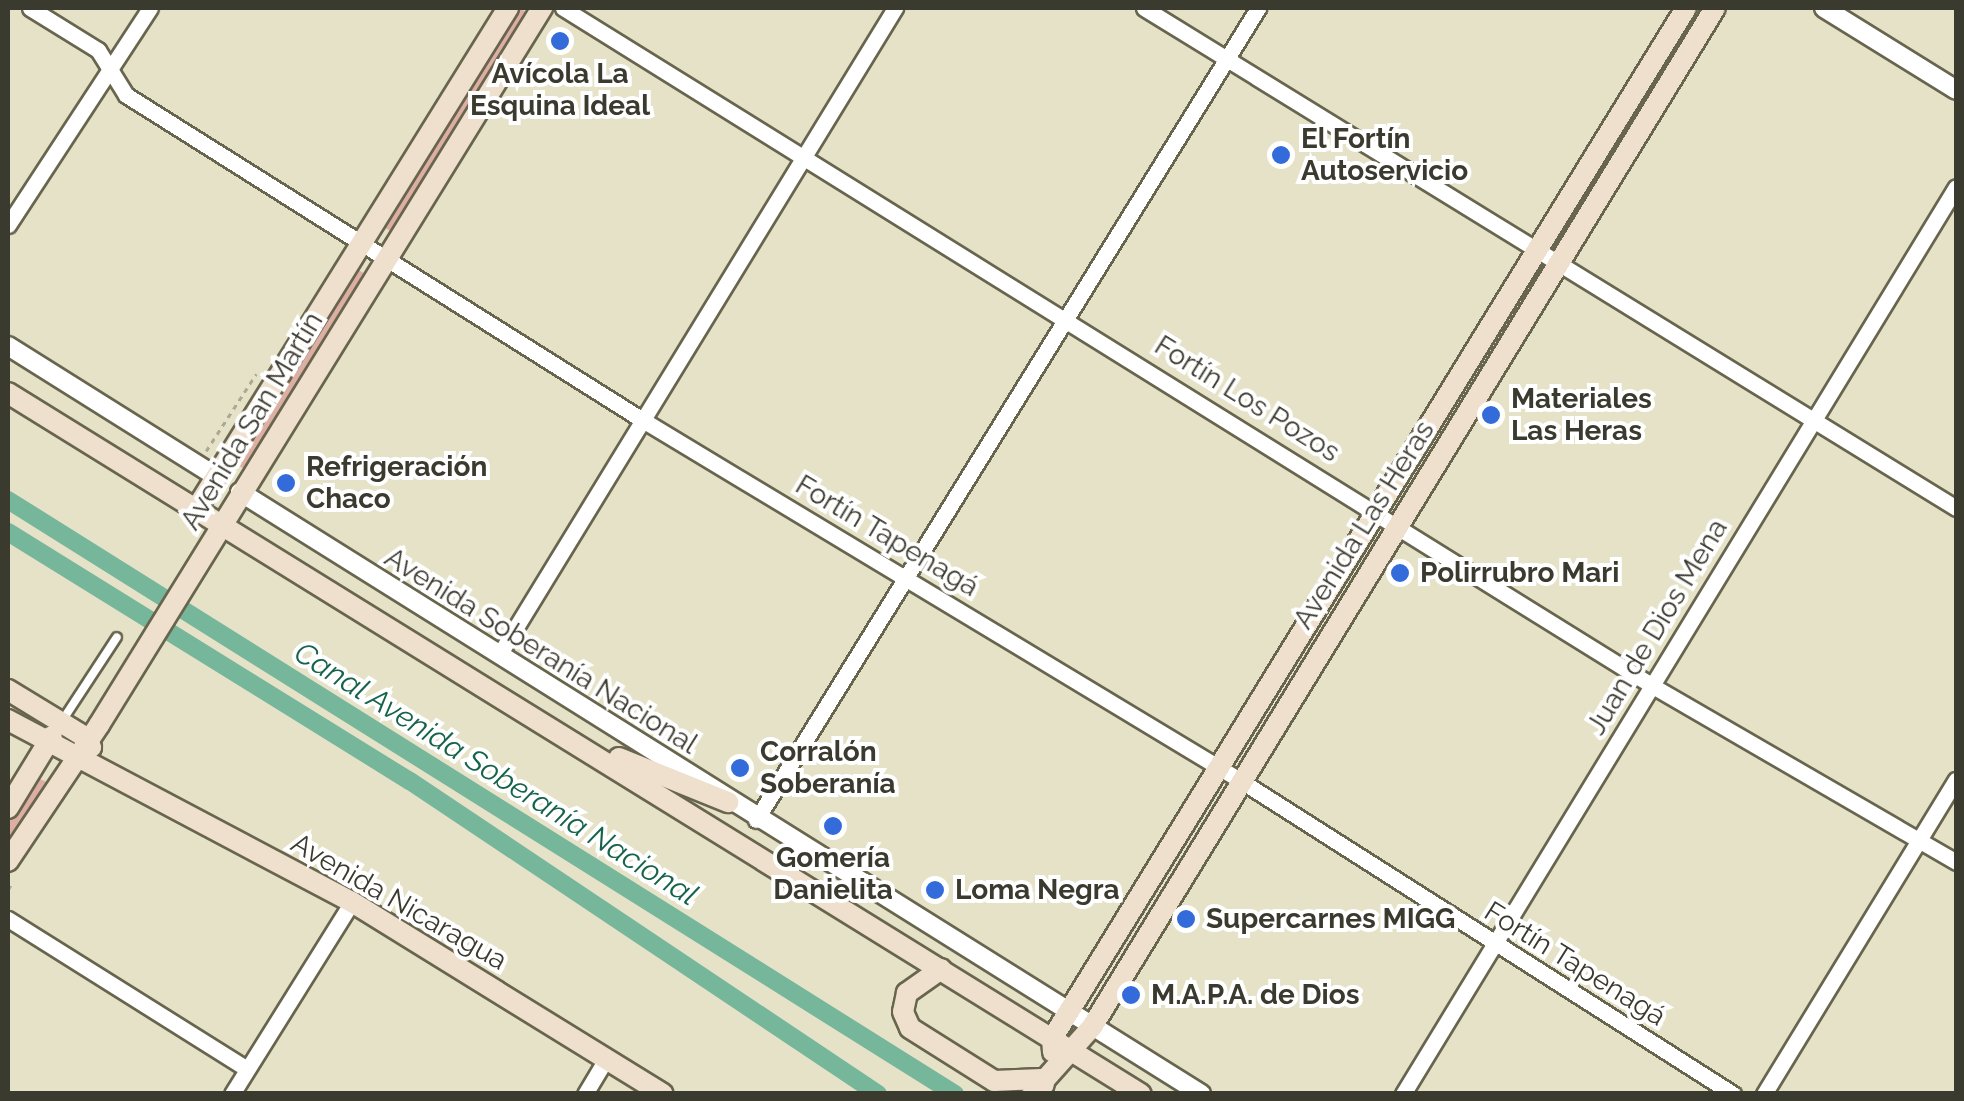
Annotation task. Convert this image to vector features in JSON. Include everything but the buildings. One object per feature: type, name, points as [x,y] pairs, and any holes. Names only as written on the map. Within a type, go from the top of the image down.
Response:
[{"type":"main road","name":"Avenida San Martín","points":[[198,506],[508,8]]},
{"type":"main road","name":"Avenida San Martín","points":[[8,861],[146,647],[383,258],[542,8]]},
{"type":"main road","name":"Avenida Las Heras","points":[[1052,1038],[1230,774],[1388,518],[1539,252],[1686,8]]},
{"type":"main road","name":"Avenida Las Heras","points":[[1388,518],[1560,265],[1715,8]]},
{"type":"main road","points":[[8,393],[198,506],[1141,1094]]},
{"type":"main road","name":"Avenida Soberanía Nacional","points":[[215,476],[240,492]]},
{"type":"main road","points":[[8,690],[85,737],[101,768]]},
{"type":"main road","name":"Avenida Nicaragua","points":[[8,720],[71,759],[101,768],[352,902],[664,1094]]},
{"type":"main road","points":[[8,808],[61,722]]},
{"type":"main road","points":[[565,736],[728,802]]},
{"type":"main road","name":"Avenida Las Heras","points":[[1044,1083],[1092,1027],[1230,774]]},
{"type":"main road","points":[[941,969],[907,993],[903,1012],[910,1028],[994,1080],[1044,1083],[1052,1038]]},
{"type":"street","name":"Fortín Tapenagá","points":[[30,8],[98,50],[126,96],[642,419],[1230,774],[1733,1094]]},
{"type":"street","points":[[8,225],[150,8]]},
{"type":"street","name":"Fortín Los Pozos","points":[[563,8],[1068,317],[1651,684],[1956,862]]},
{"type":"street","points":[[499,656],[895,8]]},
{"type":"street","points":[[1144,8],[1956,508]]},
{"type":"street","points":[[756,820],[1258,8]]},
{"type":"street","points":[[1824,8],[1956,90]]},
{"type":"street","name":"Juan de Dios Mena","points":[[1403,1094],[1956,187]]},
{"type":"street","name":"Avenida Soberanía Nacional","points":[[8,346],[215,476]]},
{"type":"street","name":"Avenida Soberanía Nacional","points":[[240,492],[756,820],[1201,1094]]},
{"type":"street","points":[[1764,1094],[1956,780]]},
{"type":"street","points":[[232,1094],[352,902]]},
{"type":"street","points":[[8,919],[248,1069]]},
{"type":"street","points":[[585,1094],[606,1059]]},
{"type":"lane","points":[[61,722],[116,637]]},
{"type":"shaded area","points":[[519,8],[528,13],[393,233],[384,227]]},
{"type":"shaded area","points":[[359,270],[366,275],[245,469],[237,465]]},
{"type":"shaded area","points":[[37,778],[47,782],[8,846],[8,824]]},
{"type":"waterway","name":"Canal Avenida Soberanía Nacional","points":[[8,500],[955,1094]]},
{"type":"waterway","points":[[8,532],[410,781],[878,1094]]},
{"type":"place","name":"Avícola La Esquina Ideal","points":[[560,41]]},
{"type":"place","name":"El Fortín Autoservicio","points":[[1281,155]]},
{"type":"place","name":"Materiales Las Heras","points":[[1491,415]]},
{"type":"place","name":"Refrigeración Chaco","points":[[286,483]]},
{"type":"place","name":"Polirrubro Mari","points":[[1400,573]]},
{"type":"place","name":"Corralón Soberanía","points":[[740,768]]},
{"type":"place","name":"Gomería Danielita","points":[[833,826]]},
{"type":"place","name":"Loma Negra","points":[[935,890]]},
{"type":"place","name":"Supercarnes MIGG","points":[[1186,919]]},
{"type":"place","name":"M.A.P.A. de Dios","points":[[1131,995]]}]
